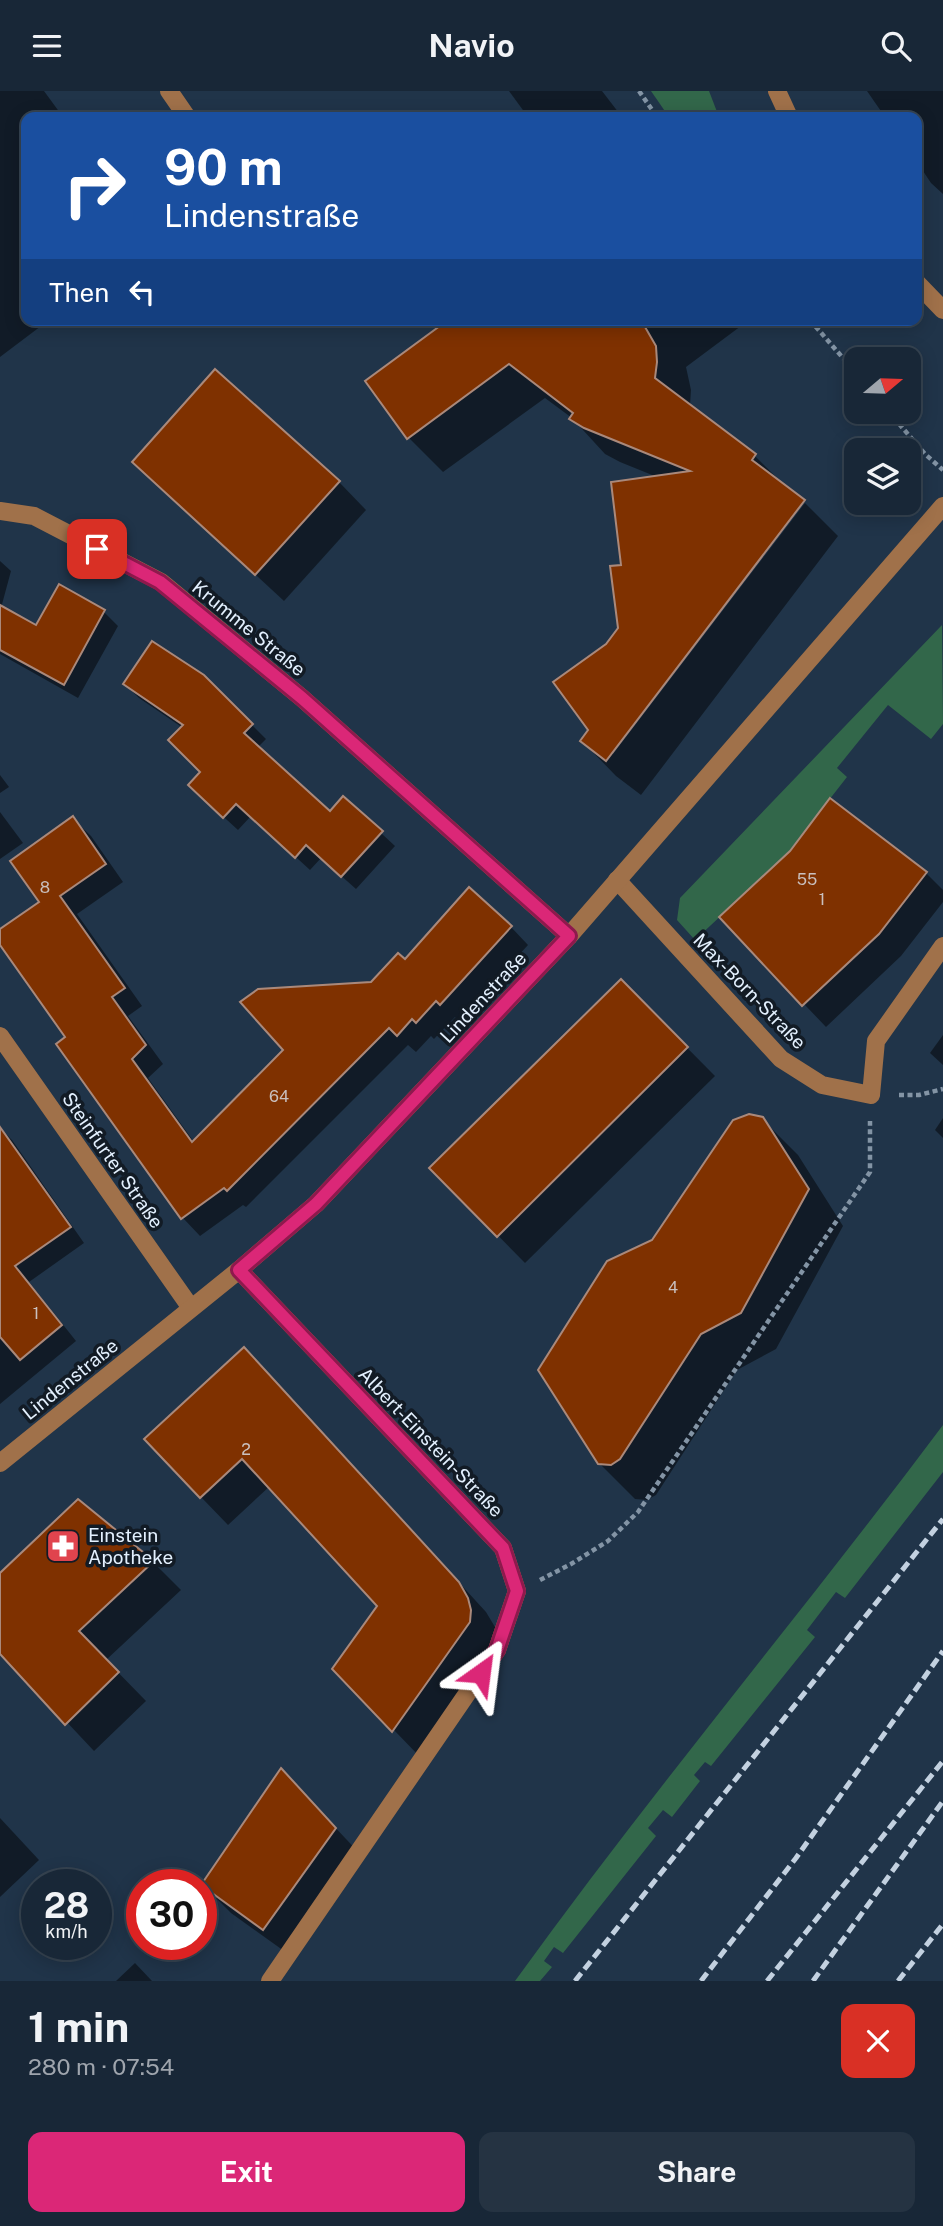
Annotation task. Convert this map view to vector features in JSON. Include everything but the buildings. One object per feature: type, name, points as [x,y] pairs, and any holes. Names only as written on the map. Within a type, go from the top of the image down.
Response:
[{"type":"street","points":[[169,91],[184,112]]},
{"type":"street","points":[[776,91],[786,112]]},
{"type":"street","points":[[922,288],[943,310]]},
{"type":"street","name":"Lindenstraße","points":[[0,1463],[239,1270],[316,1204],[569,936],[943,506]]},
{"type":"street","name":"Krumme Straße","points":[[0,511],[34,516],[160,582],[302,698],[569,936]]},
{"type":"street","name":"Max-Born-Straße","points":[[617,880],[781,1059],[822,1085],[870,1095]]},
{"type":"street","points":[[870,1095],[876,1041],[943,946]]},
{"type":"street","name":"Steinfurter Straße","points":[[0,1036],[191,1308]]},
{"type":"street","name":"Albert-Einstein-Straße","points":[[239,1270],[503,1548],[517,1591]]},
{"type":"street","points":[[270,1981],[497,1650],[517,1591]]},
{"type":"path","points":[[639,91],[654,112]]},
{"type":"path","points":[[815,326],[844,359]]},
{"type":"path","points":[[899,424],[943,470]]},
{"type":"path","points":[[517,1591],[571,1565],[608,1541],[638,1512],[870,1172],[870,1095],[919,1095],[943,1089]]},
{"type":"green space","points":[[651,91],[709,91],[717,112],[666,112]]},
{"type":"green space","points":[[942,625],[943,724],[931,739],[888,705],[837,768],[847,777],[786,855],[695,940],[677,920],[680,898]]},
{"type":"green space","points":[[943,1425],[943,1472],[845,1598],[836,1592],[807,1630],[815,1637],[711,1766],[705,1762],[694,1775],[700,1781],[672,1817],[663,1810],[648,1828],[656,1836],[563,1953],[554,1947],[544,1961],[552,1967],[540,1981],[515,1981],[620,1840]]},
{"type":"railway","points":[[575,1981],[943,1519]]},
{"type":"railway","points":[[701,1981],[796,1858],[943,1651]]},
{"type":"railway","points":[[767,1981],[943,1761]]},
{"type":"railway","points":[[813,1981],[943,1801]]},
{"type":"railway","points":[[898,1981],[943,1924]]},
{"type":"place","name":"Einstein Apotheke","points":[[63,1546]]},
{"type":"route","points":[[97,549],[160,582],[302,698],[569,936],[316,1204],[239,1270],[503,1548],[517,1591],[497,1650],[481,1673]]}]
